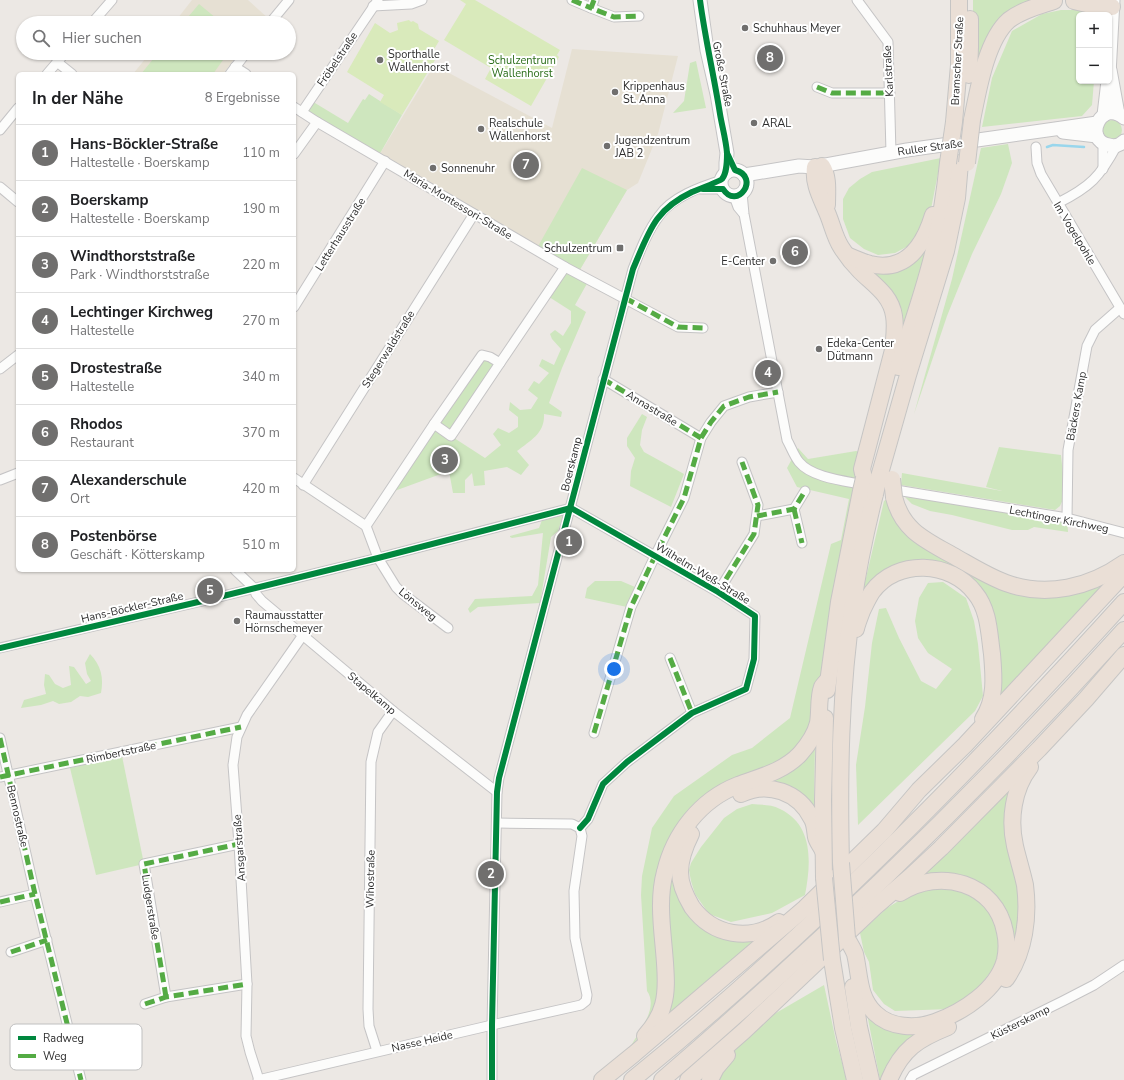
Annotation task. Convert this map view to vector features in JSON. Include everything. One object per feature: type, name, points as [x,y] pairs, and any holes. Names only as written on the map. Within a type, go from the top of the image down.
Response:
[{"type":"highway","name":"Bramscher Straße","points":[[959,0],[959,66],[964,121]]},
{"type":"highway","name":"Bramscher Straße","points":[[964,121],[970,47],[969,0]]},
{"type":"highway","points":[[871,1080],[859,1028],[847,941],[841,863],[840,806],[844,688],[852,605],[864,538],[871,481],[908,375],[942,264],[957,198],[963,192],[958,163],[964,121],[978,92],[989,53],[1001,29],[1009,20],[1018,14],[1053,0],[1078,0],[1099,7],[1112,4]]},
{"type":"highway","points":[[847,255],[870,264],[881,266],[892,265],[903,261],[912,255],[921,244],[930,224],[940,192],[958,163]]},
{"type":"highway","points":[[819,166],[814,176],[817,189],[828,213],[836,239],[859,270],[876,284],[885,294],[894,315],[895,331],[893,350],[862,469],[871,481],[894,498],[900,515],[911,529],[922,538],[992,577],[1008,584],[1038,590],[1068,588],[1094,581],[1124,563]]},
{"type":"highway","points":[[854,1080],[843,1028],[832,960],[824,878],[824,742],[828,680],[839,602],[871,481],[888,400],[935,246],[946,182]]},
{"type":"highway","points":[[844,688],[850,678],[857,625],[865,604],[872,592],[882,582],[904,570],[928,567],[951,573],[960,578],[976,594],[982,604],[987,618],[993,666],[993,692],[991,704],[974,734]]},
{"type":"highway","points":[[602,1080],[805,908],[884,831],[920,790],[1124,574]]},
{"type":"highway","points":[[632,1080],[763,966],[867,870],[979,758],[1124,602]]},
{"type":"highway","points":[[662,1080],[774,981],[880,883],[993,770],[1124,630]]},
{"type":"highway","points":[[688,1080],[744,1031],[875,907],[941,848],[1039,749],[1086,699],[1124,655]]},
{"type":"highway","points":[[634,1054],[638,1044],[652,1029],[658,1019],[663,1005],[666,975],[661,906],[662,889],[669,857],[677,839],[695,814],[707,802],[737,785],[776,771],[787,765],[798,756],[807,746],[814,734],[818,722],[822,686],[828,680]]},
{"type":"highway","points":[[889,1080],[898,1061],[906,1051],[919,1040],[932,1033],[954,1025],[984,1005],[996,993],[1008,976],[1018,956],[1027,915],[1024,883],[1012,829],[1013,813],[1015,798],[1020,784],[1026,771],[1036,759],[1039,749]]},
{"type":"highway","points":[[805,908],[796,910],[773,926],[751,934],[732,934],[716,929],[707,923],[696,912],[687,900],[680,874],[685,846],[692,833],[706,816],[717,806],[745,792],[758,788],[770,788],[783,791],[796,798],[806,808],[813,820],[816,838],[823,851]]},
{"type":"highway","points":[[847,941],[854,952],[860,988],[866,1001],[875,1014],[888,1022],[902,1026],[916,1027],[931,1024],[950,1017],[968,1007],[998,976],[1005,960],[1007,942],[1004,925],[998,911],[989,900],[966,884],[937,880],[923,882],[908,888],[886,903],[875,907]]},
{"type":"highway","points":[[710,1080],[716,1068],[744,1031]]},
{"type":"main road","name":"Große Straße","points":[[700,0],[727,153],[734,183]]},
{"type":"main road","points":[[1111,48],[1112,4]]},
{"type":"main road","points":[[1100,129],[1108,113],[1121,116],[1112,78]]},
{"type":"main road","points":[[1108,84],[1100,129],[1107,145],[1120,143]]},
{"type":"main road","name":"Ruller Straße","points":[[734,183],[799,166],[819,166],[891,152],[1045,131],[1100,129]]},
{"type":"street","points":[[98,16],[112,0]]},
{"type":"street","points":[[276,16],[289,0]]},
{"type":"street","name":"Fröbelstraße","points":[[298,110],[375,3],[412,4],[422,0]]},
{"type":"street","points":[[572,0],[592,4],[614,17],[639,16]]},
{"type":"street","name":"Karlstraße","points":[[856,0],[888,42],[891,152]]},
{"type":"street","points":[[233,70],[241,60]]},
{"type":"street","points":[[49,72],[57,62],[70,72]]},
{"type":"street","points":[[817,87],[832,93],[890,92]]},
{"type":"street","points":[[0,130],[16,110]]},
{"type":"street","name":"Maria-Montessori-Straße","points":[[298,110],[565,267],[678,327],[703,328]]},
{"type":"street","points":[[296,151],[317,122]]},
{"type":"street","points":[[1100,129],[1102,169]]},
{"type":"street","points":[[1058,203],[1077,194],[1100,175],[1102,169],[1120,143]]},
{"type":"street","name":"Im Vogelpohle","points":[[1036,147],[1037,163],[1041,174],[1122,311]]},
{"type":"street","name":"Letterhausstraße","points":[[296,304],[385,161]]},
{"type":"street","name":"Boerskamp","points":[[492,1080],[497,792],[499,778],[571,508],[603,379],[633,269],[646,239],[659,215],[678,199],[699,189],[734,183]]},
{"type":"street","name":"Lechtinger Kirchweg","points":[[734,183],[744,214],[787,440],[799,462],[813,472],[830,478],[1067,518],[1124,533]]},
{"type":"street","points":[[0,187],[16,200]]},
{"type":"street","name":"Stegerwaldstraße","points":[[303,485],[474,214]]},
{"type":"street","points":[[434,424],[451,436],[565,267]]},
{"type":"street","name":"Bäckers Kamp","points":[[1067,518],[1068,450],[1087,346],[1095,330],[1122,311]]},
{"type":"street","points":[[296,480],[366,526],[482,355],[490,357],[500,363]]},
{"type":"street","points":[[0,369],[16,357]]},
{"type":"street","name":"Annastraße","points":[[603,379],[701,438]]},
{"type":"street","points":[[594,733],[631,607],[684,498],[701,438],[711,422],[724,406],[749,397],[778,392]]},
{"type":"street","points":[[718,592],[754,534],[758,505],[742,462]]},
{"type":"street","points":[[0,480],[16,474]]},
{"type":"street","points":[[802,543],[794,509],[805,491]]},
{"type":"street","name":"Wilhelm-Weß-Straße","points":[[571,508],[718,592],[755,616],[754,659],[746,688],[692,714],[627,762],[603,784],[588,819],[580,828]]},
{"type":"street","name":"Hans-Böckler-Straße","points":[[0,648],[378,558],[571,508]]},
{"type":"street","points":[[757,516],[794,509]]},
{"type":"street","name":"Lönsweg","points":[[366,526],[378,558],[396,587],[448,628]]},
{"type":"street","name":"Stapelkamp","points":[[237,572],[254,588],[256,594],[262,601],[393,711],[497,792]]},
{"type":"street","name":"Ansgarstraße","points":[[258,1080],[246,1036],[247,984],[233,765],[237,737],[241,726],[247,715],[303,635]]},
{"type":"street","points":[[670,658],[692,714]]},
{"type":"street","name":"Wihostraße","points":[[377,1051],[369,1026],[368,1009],[371,762],[378,732],[393,711]]},
{"type":"street","name":"Rimbertstraße","points":[[4,776],[241,726]]},
{"type":"street","name":"Bennostraße","points":[[0,738],[4,776],[47,940],[67,1024]]},
{"type":"street","points":[[497,823],[572,824],[580,828]]},
{"type":"street","name":"Nasse Heide","points":[[258,1080],[492,1024],[580,1005],[586,1001],[575,938],[574,891],[582,836],[580,828]]},
{"type":"street","name":"Ludgerstraße","points":[[166,998],[144,864],[239,844]]},
{"type":"street","points":[[0,902],[35,894]]},
{"type":"street","points":[[11,952],[47,940]]},
{"type":"street","name":"Küsterskamp","points":[[911,1078],[1094,985],[1124,965]]},
{"type":"street","points":[[145,1004],[166,998],[247,984]]},
{"type":"street","name":"Bennostraße","points":[[78,1070],[81,1080]]},
{"type":"shaded area","points":[[192,0],[248,0],[266,16],[179,16]]},
{"type":"shaded area","name":"Schulzentrum Wallenhorst","points":[[572,49],[678,56],[658,134],[638,183],[627,190],[578,273],[378,157],[434,65],[552,128]]},
{"type":"shaded area","points":[[144,60],[234,60],[225,72],[135,72]]},
{"type":"green space","points":[[460,0],[475,0],[560,50],[557,55],[559,57],[531,106],[485,79],[491,68],[444,40],[466,4]]},
{"type":"green space","points":[[973,0],[1036,0],[999,26],[970,106],[973,54]]},
{"type":"green space","points":[[199,4],[214,16],[189,16]]},
{"type":"green space","points":[[1061,10],[1079,10],[1090,12],[1076,12],[1076,84],[1094,84],[1092,105],[1082,116],[982,127],[992,78],[1012,31],[1042,14]]},
{"type":"green space","points":[[409,20],[418,24],[419,29],[439,41],[430,56],[435,60],[402,115],[380,102],[384,95],[347,72],[375,23],[390,33],[398,30],[397,23]]},
{"type":"green space","points":[[152,60],[223,60],[214,72],[143,72]]},
{"type":"green space","points":[[696,61],[706,108],[673,113],[684,101],[690,63]]},
{"type":"green space","points":[[369,94],[402,115],[378,157],[302,112],[310,100],[348,123],[363,99],[365,100]]},
{"type":"green space","points":[[1112,120],[1119,123],[1122,130],[1119,137],[1112,140],[1105,137],[1102,130],[1105,123]]},
{"type":"green space","points":[[1008,144],[1012,163],[1001,194],[972,254],[947,316],[914,414],[952,279],[981,148]]},
{"type":"green space","points":[[941,158],[931,209],[912,244],[895,253],[878,255],[864,249],[850,238],[843,219],[843,199],[849,188],[872,172]]},
{"type":"green space","points":[[582,168],[627,190],[578,273],[589,280],[575,305],[586,312],[549,403],[562,412],[561,417],[544,414],[544,421],[540,431],[517,451],[529,465],[521,475],[507,467],[484,471],[485,485],[474,486],[472,473],[465,480],[465,493],[453,493],[449,471],[389,493],[482,355],[500,363],[451,436],[485,458],[501,445],[493,434],[498,428],[509,433],[518,427],[518,417],[509,410],[510,402],[520,410],[531,409],[538,398],[528,390],[534,381],[539,384],[549,373],[539,366],[542,359],[554,365],[561,349],[552,339],[550,334],[555,330],[563,336],[571,323],[571,311],[546,295],[565,267],[536,250]]},
{"type":"green space","points":[[927,247],[895,359],[899,331],[866,267]]},
{"type":"green space","points":[[642,414],[647,417],[642,430],[640,445],[644,452],[684,474],[671,507],[630,486],[631,471],[635,458],[627,446],[627,438]]},
{"type":"green space","points":[[999,447],[1061,455],[1065,495],[1060,506],[1055,510],[901,485],[902,473],[1002,491],[986,487]]},
{"type":"green space","points":[[798,448],[808,459],[856,451],[864,453],[837,578],[821,675],[808,733],[792,755],[734,782],[666,855],[663,986],[647,1028],[631,1046],[643,1026],[651,1005],[647,991],[641,895],[642,876],[652,828],[674,796],[732,755],[752,748],[790,718],[831,544],[841,540],[849,499],[797,487],[787,468]]},
{"type":"green space","points":[[905,497],[1067,518],[1068,532],[1034,527],[1028,530],[1012,530],[930,511],[912,504]]},
{"type":"green space","points":[[888,498],[898,521],[1036,593],[1111,577],[995,705],[985,598],[912,563],[861,599],[884,501]]},
{"type":"green space","points":[[563,515],[558,531],[551,537],[540,603],[478,607],[470,613],[468,609],[475,599],[532,596],[538,585],[543,533],[512,538],[510,536],[539,528],[542,520]]},
{"type":"green space","points":[[595,581],[621,581],[635,587],[627,607],[585,598],[587,588]]},
{"type":"green space","points":[[943,582],[966,598],[974,621],[978,644],[983,696],[975,711],[858,825],[856,765],[865,707],[872,643],[879,609],[886,608],[899,638],[921,681],[936,689],[952,669],[928,653],[918,638],[915,621],[919,598],[928,583]]},
{"type":"green space","points":[[90,654],[94,658],[101,672],[101,693],[88,697],[80,696],[71,702],[59,704],[53,701],[41,705],[21,708],[24,700],[46,694],[44,685],[45,674],[49,675],[55,684],[63,688],[71,685],[69,666],[74,667],[86,684],[91,681],[87,674],[85,663]]},
{"type":"green space","points":[[815,742],[814,808],[768,783]]},
{"type":"green space","points":[[122,756],[144,864],[96,875],[70,768]]},
{"type":"green space","points":[[1018,778],[1018,883],[1021,915],[1011,957],[1009,921],[1003,906],[993,894],[952,874],[938,873],[924,875]]},
{"type":"green space","points":[[752,804],[777,807],[791,816],[799,825],[808,846],[809,858],[805,895],[772,913],[731,922],[709,914],[695,894],[689,870],[691,863],[701,847],[724,818],[737,809]]},
{"type":"green space","points":[[671,870],[691,911],[761,936],[660,1026]]},
{"type":"green space","points":[[945,886],[967,890],[988,906],[1002,945],[995,966],[978,988],[950,1009],[895,1011],[884,1004],[873,990],[869,962],[864,952],[860,933],[887,908],[920,888]]},
{"type":"green space","points":[[824,985],[836,1041],[847,1080],[714,1080],[727,1058],[764,1020]]},
{"type":"green space","points":[[867,1014],[938,1026],[884,1080],[880,1080]]},
{"type":"waterway","points":[[1047,147],[1053,145],[1084,147]]},
{"type":"marked path","points":[[572,0],[591,8]]},
{"type":"marked path","points":[[594,0],[591,8],[614,17],[639,16]]},
{"type":"marked path","points":[[817,87],[832,93],[890,93]]},
{"type":"marked path","points":[[625,298],[678,327],[703,328]]},
{"type":"marked path","points":[[603,379],[701,438]]},
{"type":"marked path","points":[[594,733],[631,607],[684,498],[701,438],[711,422],[724,406],[749,397],[778,392]]},
{"type":"marked path","points":[[718,592],[754,534],[758,505],[742,462]]},
{"type":"marked path","points":[[757,516],[794,509],[805,491]]},
{"type":"marked path","points":[[794,509],[802,543]]},
{"type":"marked path","points":[[670,658],[692,713]]},
{"type":"marked path","points":[[0,777],[241,727]]},
{"type":"marked path","points":[[0,738],[35,894],[67,1024]]},
{"type":"marked path","points":[[166,997],[144,864],[239,844]]},
{"type":"marked path","points":[[0,902],[35,894]]},
{"type":"marked path","points":[[11,952],[47,940]]},
{"type":"marked path","points":[[145,1004],[166,997],[247,984]]},
{"type":"marked path","points":[[79,1070],[81,1080]]},
{"type":"cycle path","points":[[492,1080],[497,792],[499,778],[633,269],[654,223],[669,206],[692,192],[722,179],[726,170],[726,143],[700,0]]},
{"type":"cycle path","points":[[703,189],[723,189],[729,195],[734,196],[740,195],[744,190],[746,179],[743,174],[735,170],[727,153]]},
{"type":"cycle path","points":[[0,648],[211,599],[571,508],[718,592],[755,616],[754,659],[746,689],[692,713],[627,762],[603,784],[588,819],[580,828]]},
{"type":"place","name":"Schuhhaus Meyer","points":[[745,28]]},
{"type":"place","name":"Postenbörse","points":[[770,58]]},
{"type":"place","name":"Sporthalle Wallenhorst","points":[[380,60]]},
{"type":"place","name":"Krippenhaus St. Anna","points":[[615,92]]},
{"type":"place","name":"ARAL","points":[[754,123]]},
{"type":"place","name":"Realschule Wallenhorst","points":[[481,129]]},
{"type":"place","name":"Jugendzentrum JAB 2","points":[[607,146]]},
{"type":"place","name":"Alexanderschule","points":[[526,165]]},
{"type":"place","name":"Sonnenuhr","points":[[433,168]]},
{"type":"place","name":"Schulzentrum","points":[[620,248]]},
{"type":"place","name":"Rhodos","points":[[795,252]]},
{"type":"place","name":"E-Center","points":[[773,261]]},
{"type":"place","name":"Edeka-Center Dütmann","points":[[819,349]]},
{"type":"place","name":"Lechtinger Kirchweg","points":[[768,373]]},
{"type":"place","name":"Windthorststraße","points":[[445,460]]},
{"type":"place","name":"Hans-Böckler-Straße","points":[[569,542]]},
{"type":"place","name":"Drostestraße","points":[[210,591]]},
{"type":"place","name":"Raumausstatter Hörnschemeyer","points":[[237,621]]},
{"type":"place","name":"Boerskamp","points":[[491,874]]}]
